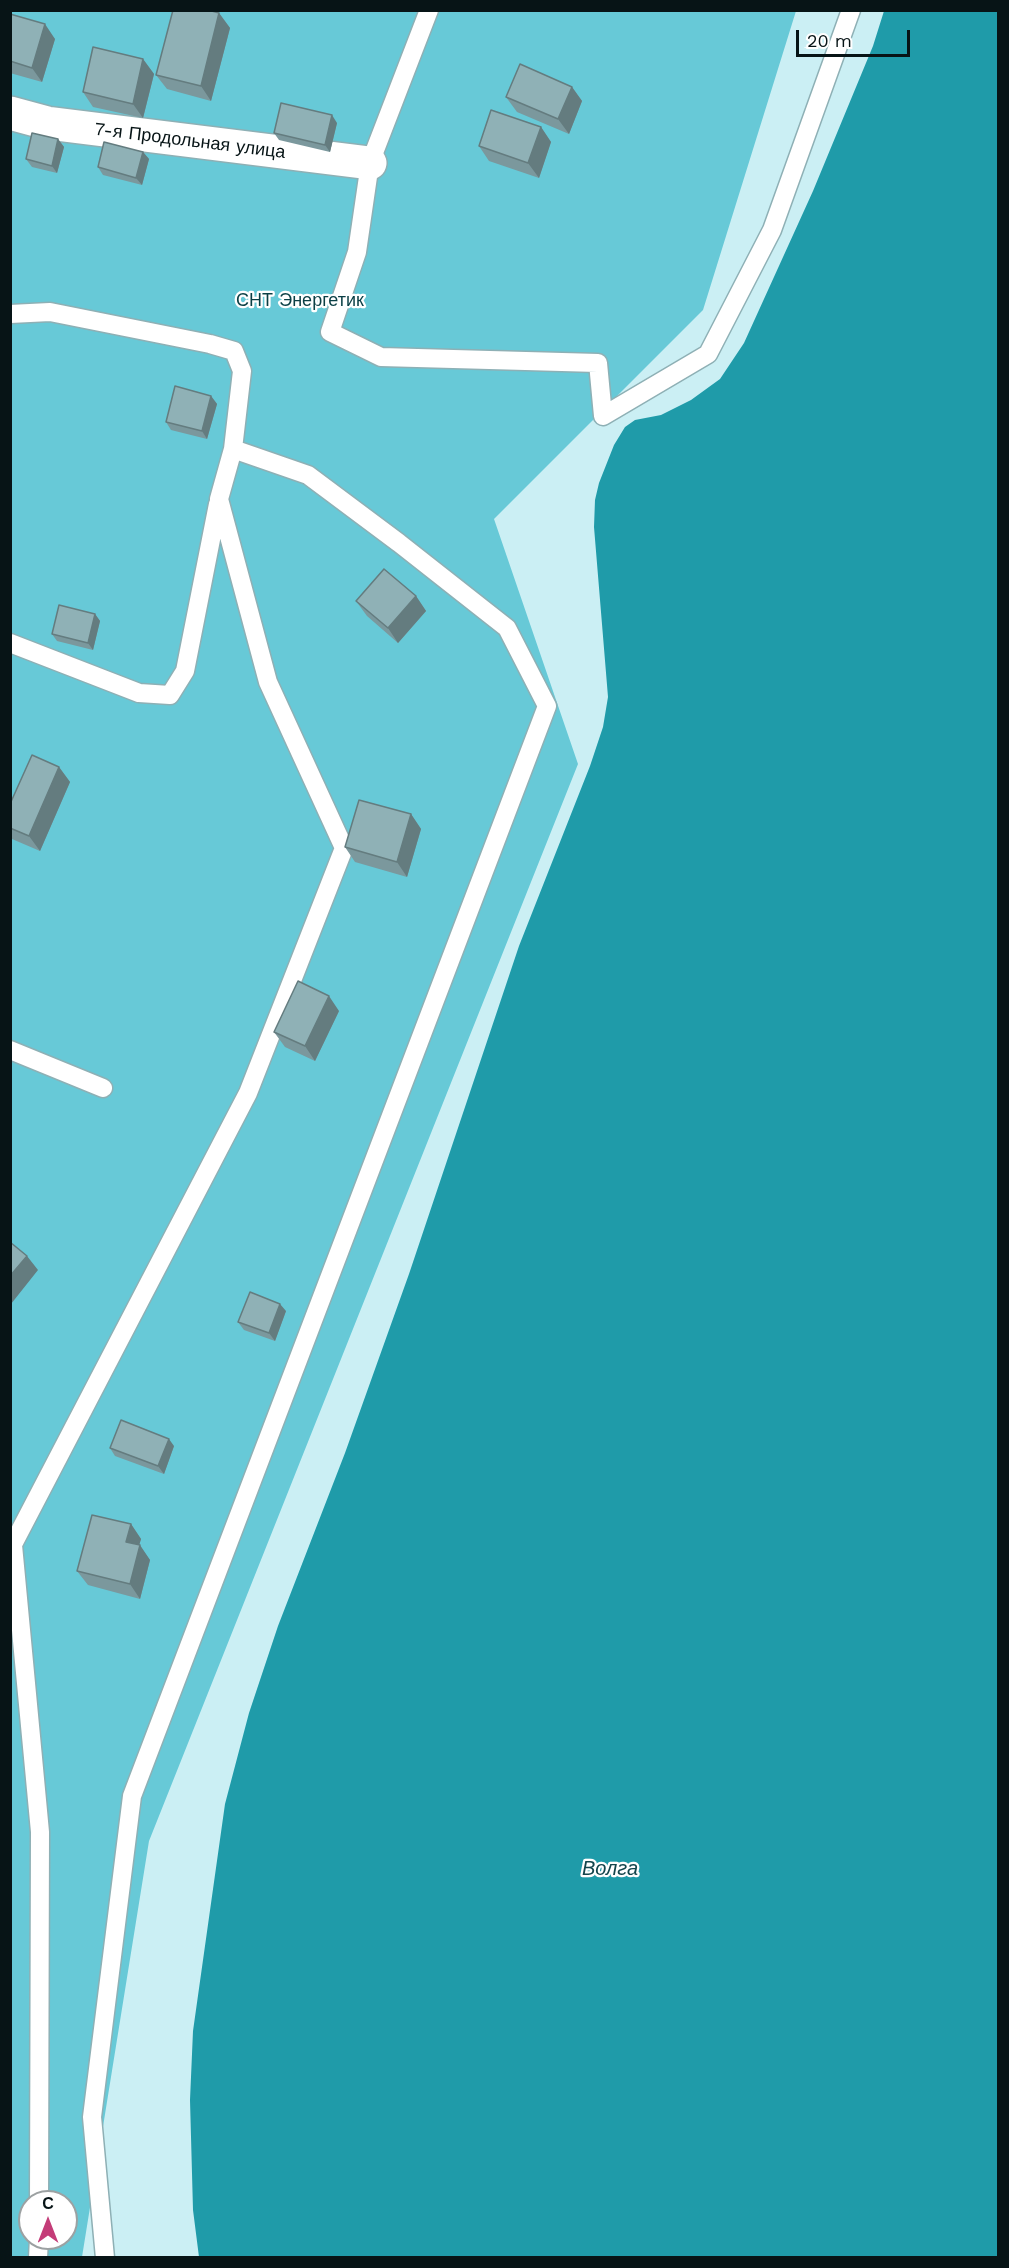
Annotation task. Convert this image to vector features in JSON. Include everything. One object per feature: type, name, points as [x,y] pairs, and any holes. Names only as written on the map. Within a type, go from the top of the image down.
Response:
[{"type":"street","name":"7-я Продольная улица","points":[[10,113],[47,123],[370,163]]},
{"type":"lane","points":[[429,10],[370,163],[357,252],[330,332],[381,357],[598,363],[603,416],[708,354],[772,230],[851,10]]},
{"type":"lane","points":[[10,314],[50,312],[210,344],[234,351],[242,371],[232,449],[219,499],[185,671],[170,695],[139,693],[10,643]]},
{"type":"lane","points":[[105,2258],[92,2117],[132,1796],[547,706],[507,628],[308,475],[232,449]]},
{"type":"lane","points":[[39,2190],[40,1832],[11,1544],[248,1093],[344,848],[268,682],[219,499]]},
{"type":"lane","points":[[10,1050],[103,1088]]},
{"type":"green space","name":"СНТ Энергетик","points":[[11,11],[796,11],[703,310],[494,519],[578,764],[149,1841],[82,2257],[11,2258]]},
{"type":"water","name":"Волга","points":[[884,11],[998,11],[998,2257],[199,2257],[193,2210],[190,2100],[193,2031],[225,1804],[249,1713],[278,1626],[345,1453],[409,1274],[519,946],[590,766],[603,727],[608,697],[594,527],[595,500],[599,483],[614,445],[625,427],[635,420],[661,415],[691,400],[720,379],[744,343],[813,191],[873,46]]},
{"type":"building","points":[[173,10],[208,10],[219,13],[201,86],[156,75]]},
{"type":"building","points":[[10,14],[45,24],[32,68],[10,61]]},
{"type":"building","points":[[93,47],[143,59],[133,104],[83,92]]},
{"type":"building","points":[[520,64],[572,87],[558,119],[506,97]]},
{"type":"building","points":[[281,103],[332,115],[325,145],[274,133]]},
{"type":"building","points":[[491,110],[541,127],[528,163],[479,146]]},
{"type":"building","points":[[32,133],[58,139],[52,166],[26,159]]},
{"type":"building","points":[[104,142],[143,152],[136,178],[98,167]]},
{"type":"building","points":[[175,386],[211,396],[202,431],[166,422]]},
{"type":"building","points":[[384,569],[416,596],[388,628],[356,601]]},
{"type":"building","points":[[59,605],[95,614],[88,643],[52,634]]},
{"type":"building","points":[[32,755],[59,767],[29,836],[10,828],[10,804]]},
{"type":"building","points":[[359,800],[411,814],[397,862],[345,847]]},
{"type":"building","points":[[298,981],[329,996],[305,1046],[274,1032]]},
{"type":"building","points":[[10,1242],[27,1256],[10,1276]]},
{"type":"building","points":[[250,1292],[280,1304],[269,1333],[238,1322]]},
{"type":"building","points":[[121,1420],[169,1439],[158,1466],[110,1448]]},
{"type":"building","points":[[92,1515],[131,1524],[126,1542],[140,1545],[130,1584],[77,1571]]}]
